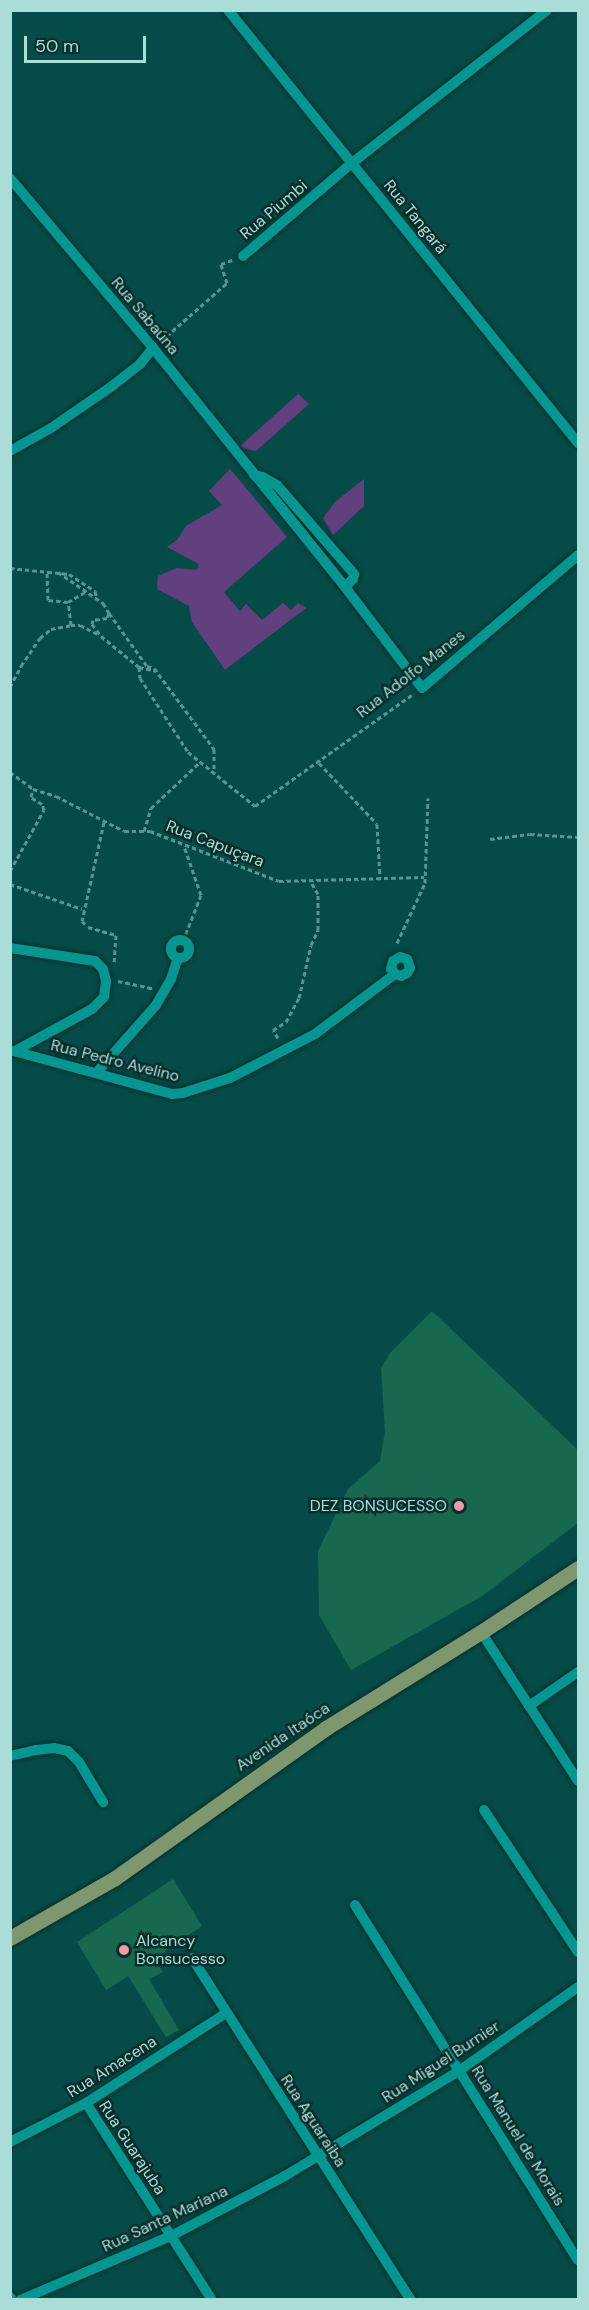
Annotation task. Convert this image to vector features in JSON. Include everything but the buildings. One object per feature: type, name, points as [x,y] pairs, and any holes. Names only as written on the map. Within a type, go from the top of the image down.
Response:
[{"type":"main road","name":"Avenida Itaóca","points":[[10,1938],[115,1878],[326,1728],[482,1632],[579,1568]]},
{"type":"street","name":"Rua Tangará","points":[[228,10],[579,443]]},
{"type":"street","name":"Rua Piumbi","points":[[243,255],[352,163],[547,10]]},
{"type":"street","name":"Rua Sabaúna","points":[[10,178],[153,348],[345,587],[422,688]]},
{"type":"street","points":[[10,451],[51,428],[112,386],[140,364],[153,348]]},
{"type":"street","name":"Rua Adolfo Manes","points":[[422,688],[579,555]]},
{"type":"street","points":[[97,1072],[165,992],[178,958],[173,955],[172,946],[178,941],[183,941]]},
{"type":"street","points":[[10,948],[94,961],[102,969],[106,981],[104,997],[92,1009],[13,1050]]},
{"type":"street","name":"Rua Pedro Avelino","points":[[13,1050],[172,1094],[193,1090],[230,1078],[286,1051],[335,1021],[395,974],[405,975],[410,968],[409,961],[404,957],[394,959]]},
{"type":"street","points":[[394,959],[391,966],[395,974]]},
{"type":"street","points":[[482,1632],[579,1780]]},
{"type":"street","points":[[529,1706],[579,1672]]},
{"type":"street","points":[[10,1756],[54,1748],[68,1751],[79,1762],[103,1802]]},
{"type":"street","points":[[484,1810],[579,1952]]},
{"type":"street","name":"Rua Manuel de Morais","points":[[355,1905],[579,2260]]},
{"type":"street","name":"Rua Aguaraiba","points":[[192,1959],[411,2300]]},
{"type":"street","name":"Rua Miguel Burnier","points":[[318,2156],[459,2071],[579,1987]]},
{"type":"street","name":"Rua Amacena","points":[[10,2142],[86,2103],[226,2013]]},
{"type":"street","name":"Rua Guarajuba","points":[[86,2103],[212,2300]]},
{"type":"street","name":"Rua Santa Mariana","points":[[20,2300],[171,2236],[318,2156]]},
{"type":"path","name":"Rua Piumbi","points":[[153,348],[227,284],[221,264],[243,255]]},
{"type":"path","points":[[10,568],[69,574],[95,591],[97,600]]},
{"type":"path","points":[[47,572],[48,600],[68,602],[85,592]]},
{"type":"path","points":[[58,572],[97,600],[118,621],[147,666],[156,671],[192,723],[214,749],[214,775]]},
{"type":"path","points":[[68,602],[70,625]]},
{"type":"path","points":[[101,636],[92,624],[93,620],[106,618],[109,613]]},
{"type":"path","points":[[10,687],[40,638],[51,629],[70,625],[81,625],[101,636],[139,667],[156,671]]},
{"type":"path","points":[[139,667],[140,678],[149,694],[168,719],[188,752],[214,775]]},
{"type":"path","name":"Rua Adolfo Manes","points":[[214,775],[255,806],[319,763],[422,688]]},
{"type":"path","points":[[144,831],[151,808],[199,763]]},
{"type":"path","points":[[319,763],[377,824],[380,878]]},
{"type":"path","name":"Rua Capuçara","points":[[10,772],[33,789],[56,796],[124,831],[144,831],[279,881],[424,877]]},
{"type":"path","points":[[10,871],[44,810],[42,804],[31,797],[33,789]]},
{"type":"path","points":[[394,959],[394,947],[425,883],[428,798]]},
{"type":"path","points":[[104,822],[82,921],[85,926],[116,934],[116,959],[106,981],[124,980],[165,992]]},
{"type":"path","points":[[490,838],[530,834],[579,837]]},
{"type":"path","points":[[183,941],[201,895],[184,846]]},
{"type":"path","points":[[273,1030],[285,1022],[299,998],[311,945],[318,930],[318,894],[310,880]]},
{"type":"path","points":[[10,884],[83,910]]},
{"type":"shaded area","points":[[298,394],[309,404],[256,451],[239,447]]},
{"type":"shaded area","points":[[230,469],[287,537],[224,592],[240,611],[246,604],[262,620],[283,603],[291,610],[298,603],[306,608],[225,670],[192,622],[189,606],[157,589],[158,576],[177,568],[197,570],[199,564],[167,547],[177,540],[186,526],[222,505],[209,491]]},
{"type":"shaded area","points":[[364,479],[364,506],[333,535],[323,518],[335,502]]},
{"type":"place","name":"DEZ BONSUCESSO","points":[[459,1506]]},
{"type":"place","name":"Alcancy Bonsucesso","points":[[124,1950]]}]
